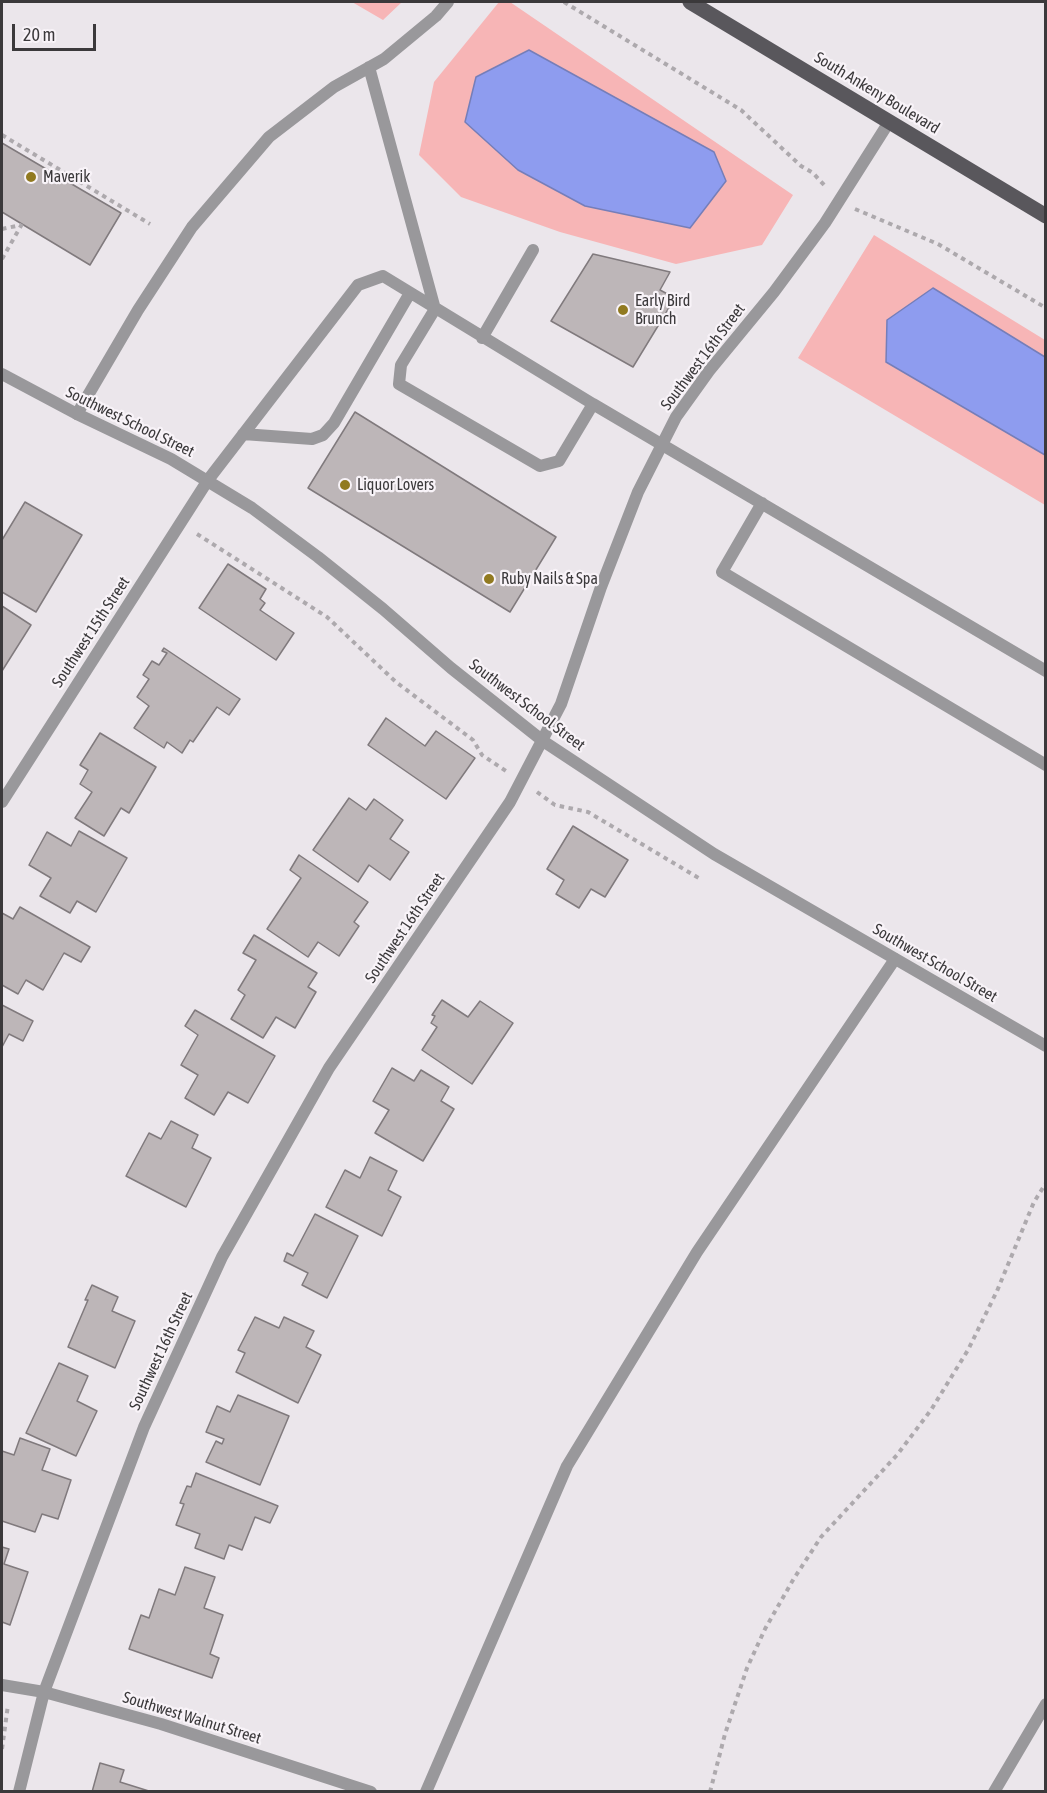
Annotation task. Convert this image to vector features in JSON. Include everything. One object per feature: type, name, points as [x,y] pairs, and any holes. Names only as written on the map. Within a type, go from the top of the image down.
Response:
[{"type":"main road","name":"South Ankeny Boulevard","points":[[690,2],[1046,216]]},
{"type":"street","points":[[77,414],[138,310],[192,227],[269,137],[334,87],[384,59],[436,16],[448,2]]},
{"type":"street","points":[[369,67],[435,309],[401,365],[399,384],[540,466],[559,461],[593,404]]},
{"type":"street","name":"Southwest 16th Street","points":[[19,1791],[44,1692],[144,1427],[222,1257],[329,1068],[510,802],[521,782],[562,701],[638,492],[676,417],[709,371],[774,292],[839,202],[889,122]]},
{"type":"street","points":[[482,338],[533,250]]},
{"type":"street","name":"Southwest 15th Street","points":[[2,802],[208,480],[358,285],[383,276],[410,293]]},
{"type":"street","points":[[243,434],[312,439],[323,435],[334,423],[410,293],[593,404],[1046,671]]},
{"type":"street","name":"Southwest School Street","points":[[2,374],[77,414],[171,459],[252,508],[383,609],[451,668],[543,741],[714,854],[1046,1046]]},
{"type":"street","points":[[762,503],[722,572],[1046,765]]},
{"type":"street","points":[[426,1791],[567,1466],[697,1252],[895,959]]},
{"type":"street","name":"Southwest Walnut Street","points":[[6,1686],[44,1692],[230,1745],[371,1791]]},
{"type":"street","points":[[994,1791],[1046,1704]]},
{"type":"path","points":[[564,2],[741,110],[801,166],[813,173],[839,202],[938,244],[1046,308]]},
{"type":"path","points":[[2,135],[150,224]]},
{"type":"path","points":[[2,229],[22,224],[2,259]]},
{"type":"path","points":[[180,524],[327,617],[396,682],[473,740],[482,755],[521,782],[555,805],[588,812],[702,880]]},
{"type":"path","points":[[710,1791],[725,1734],[747,1668],[765,1629],[821,1537],[897,1455],[931,1410],[968,1350],[997,1291],[1034,1202],[1046,1183]]},
{"type":"path","points":[[2,1749],[6,1686]]},
{"type":"shaded area","points":[[352,2],[402,2],[383,20]]},
{"type":"shaded area","points":[[499,2],[510,2],[793,195],[762,245],[676,264],[560,232],[461,197],[419,155],[434,82]]},
{"type":"shaded area","points":[[874,235],[1045,340],[1045,505],[798,358]]},
{"type":"water","points":[[529,50],[714,152],[726,181],[690,228],[585,206],[518,170],[465,122],[476,77]]},
{"type":"water","points":[[933,288],[1045,357],[1045,455],[886,362],[887,320]]},
{"type":"building","name":"Maverik","points":[[2,143],[121,213],[90,265],[2,212]]},
{"type":"building","points":[[593,254],[670,272],[660,290],[675,298],[633,367],[551,321]]},
{"type":"building","points":[[355,412],[556,537],[510,612],[308,488]]},
{"type":"building","points":[[25,502],[82,535],[36,612],[2,592],[2,540]]},
{"type":"building","points":[[228,564],[266,589],[260,599],[265,603],[260,610],[294,633],[276,660],[199,608]]},
{"type":"building","points":[[2,606],[31,625],[2,671]]},
{"type":"building","points":[[164,648],[240,699],[229,715],[217,707],[193,742],[190,740],[182,753],[167,742],[164,748],[134,728],[149,706],[137,697],[149,679],[143,675],[152,661],[159,665],[167,653],[162,651]]},
{"type":"building","points":[[386,718],[425,746],[436,731],[475,758],[446,799],[368,745]]},
{"type":"building","points":[[100,733],[156,767],[129,813],[121,808],[104,836],[75,818],[92,792],[80,784],[88,770],[80,765]]},
{"type":"building","points":[[349,798],[366,810],[374,799],[403,820],[390,839],[409,852],[390,880],[369,865],[358,882],[313,850]]},
{"type":"building","points":[[573,826],[628,860],[605,897],[591,889],[579,908],[556,894],[564,880],[547,869]]},
{"type":"building","points":[[79,831],[127,858],[96,912],[77,901],[70,913],[40,896],[51,878],[29,865],[47,832],[71,846]]},
{"type":"building","points":[[299,855],[368,902],[354,922],[359,926],[339,956],[318,942],[308,957],[267,929],[301,878],[290,870]]},
{"type":"building","points":[[20,907],[90,947],[81,962],[64,953],[43,990],[26,980],[18,994],[2,985],[2,913],[13,919]]},
{"type":"building","points":[[254,935],[317,973],[308,987],[316,992],[295,1028],[276,1017],[263,1038],[231,1019],[245,995],[238,990],[256,960],[243,953]]},
{"type":"building","points":[[442,1000],[468,1017],[480,1001],[513,1023],[472,1084],[422,1050],[437,1027],[431,1023],[435,1016],[432,1015]]},
{"type":"building","points":[[2,1005],[33,1021],[23,1041],[9,1034],[2,1047]]},
{"type":"building","points":[[195,1010],[275,1056],[248,1103],[228,1092],[214,1115],[185,1098],[198,1075],[181,1065],[198,1035],[185,1026]]},
{"type":"building","points":[[392,1068],[414,1081],[421,1070],[449,1087],[441,1101],[454,1109],[423,1161],[375,1133],[389,1110],[373,1101]]},
{"type":"building","points":[[171,1121],[198,1135],[192,1148],[211,1158],[186,1207],[126,1176],[149,1133],[161,1139]]},
{"type":"building","points":[[370,1157],[397,1171],[388,1190],[401,1197],[382,1236],[326,1207],[345,1170],[360,1178]]},
{"type":"building","points":[[315,1214],[358,1236],[327,1298],[302,1285],[308,1273],[284,1261],[287,1253],[293,1256]]},
{"type":"building","points":[[92,1285],[118,1297],[112,1311],[135,1321],[115,1368],[68,1347]]},
{"type":"building","points":[[255,1317],[279,1328],[284,1317],[314,1331],[306,1347],[321,1355],[298,1403],[236,1372],[245,1353],[238,1350]]},
{"type":"building","points":[[59,1363],[88,1376],[77,1401],[97,1411],[76,1456],[26,1433]]},
{"type":"building","points":[[238,1395],[289,1416],[260,1485],[206,1462],[216,1441],[222,1444],[224,1439],[206,1432],[217,1406],[230,1412]]},
{"type":"building","points":[[20,1438],[50,1449],[42,1470],[71,1480],[58,1519],[42,1514],[35,1532],[2,1521],[2,1451],[14,1455]]},
{"type":"building","points":[[196,1473],[278,1506],[270,1523],[255,1517],[242,1550],[229,1545],[224,1559],[195,1548],[200,1534],[176,1525],[184,1504],[180,1503],[187,1486],[191,1487]]},
{"type":"building","points":[[2,1547],[9,1549],[4,1564],[28,1572],[10,1625],[2,1622]]},
{"type":"building","points":[[185,1567],[215,1577],[204,1608],[223,1615],[210,1654],[219,1658],[212,1678],[129,1649],[141,1615],[149,1618],[159,1589],[175,1595]]},
{"type":"building","points":[[100,1763],[124,1770],[120,1782],[152,1792],[92,1792]]},
{"type":"place","name":"Maverik","points":[[31,177]]},
{"type":"place","name":"Early Bird Brunch","points":[[623,310]]},
{"type":"place","name":"Liquor Lovers","points":[[345,485]]},
{"type":"place","name":"Ruby Nails & Spa","points":[[489,579]]}]
